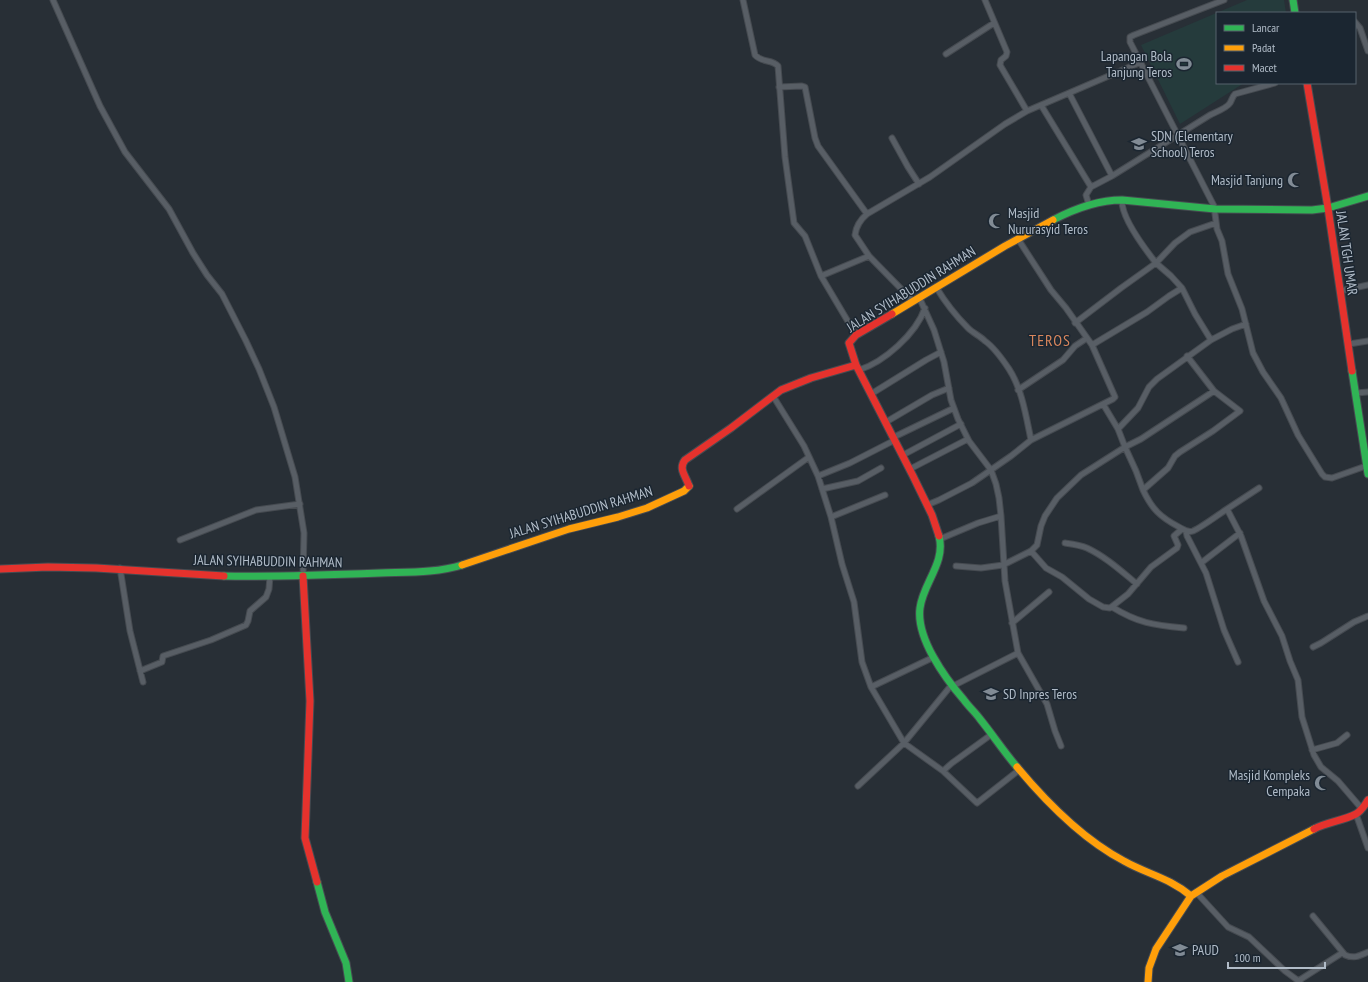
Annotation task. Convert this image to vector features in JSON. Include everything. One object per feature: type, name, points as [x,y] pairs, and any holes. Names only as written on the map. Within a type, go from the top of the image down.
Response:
[{"type":"street","points":[[53,0],[100,106],[125,152],[169,209],[193,253],[207,275],[222,294],[259,369],[274,407],[289,455],[300,504],[304,533],[303,576],[310,701],[305,838],[325,912],[346,963],[349,982]]},
{"type":"street","points":[[743,0],[755,55],[762,60],[778,66],[785,157],[794,223],[805,236],[821,276],[856,335]]},
{"type":"street","points":[[985,0],[1007,52],[1006,56],[1001,60],[1000,65],[1027,111]]},
{"type":"street","points":[[1224,0],[1166,21],[1132,36],[1130,42],[1215,209],[1216,222],[1224,248],[1229,280],[1238,299],[1246,324],[1250,345],[1256,361],[1281,398],[1298,435],[1325,477],[1332,478],[1366,466]]},
{"type":"street","points":[[1293,0],[1295,12]]},
{"type":"street","points":[[946,54],[994,23]]},
{"type":"street","points":[[1356,23],[1360,28],[1368,51]]},
{"type":"street","points":[[1061,746],[1055,732],[1047,704],[1018,653],[1003,565],[999,498],[991,470],[968,439],[960,424],[954,408],[941,352],[925,308],[869,256],[855,235],[862,220],[867,214],[919,184],[1005,124],[1027,111],[1140,63]]},
{"type":"street","points":[[1089,205],[1086,195],[1090,187],[1112,176],[1226,106],[1231,102],[1232,97],[1235,94],[1271,84]]},
{"type":"street","name":"JALAN TGH UMAR","points":[[1307,84],[1328,208],[1368,474]]},
{"type":"street","points":[[779,88],[805,87],[815,138],[818,146],[867,214]]},
{"type":"street","points":[[1069,93],[1112,176]]},
{"type":"street","points":[[1042,105],[1090,187]]},
{"type":"street","points":[[892,138],[919,184]]},
{"type":"street","name":"JALAN SYIHABUDDIN RAHMAN","points":[[0,569],[120,568],[192,574],[303,576],[452,568],[569,529],[647,508],[687,488],[688,483],[681,470],[683,462],[774,396],[788,387],[811,378],[858,368],[849,343],[856,335],[1055,218],[1089,205],[1108,200],[1215,209],[1305,210],[1328,208],[1368,196]]},
{"type":"street","points":[[1122,200],[1124,213],[1134,232],[1156,263],[1182,288],[1195,314],[1211,340]]},
{"type":"street","points":[[1075,323],[1156,263],[1175,243],[1187,234],[1216,222]]},
{"type":"street","points":[[927,505],[972,483],[1031,440],[1114,399],[1115,396],[1092,345],[1038,272],[1018,239]]},
{"type":"street","points":[[821,276],[869,256]]},
{"type":"street","points":[[1340,291],[1368,285]]},
{"type":"street","points":[[936,287],[946,304],[972,332],[985,341],[994,350],[1009,369],[1018,390],[1031,440]]},
{"type":"street","points":[[1092,345],[1147,312],[1182,288]]},
{"type":"street","points":[[925,308],[921,320],[894,349],[875,364],[858,368],[910,469],[927,505],[940,539],[940,555],[925,592],[919,617],[921,628],[942,672],[1019,770],[1056,810],[1094,842],[1125,862],[1150,872],[1193,894],[1228,927],[1249,937],[1285,971],[1299,981],[1342,953]]},
{"type":"street","points":[[1118,429],[1138,408],[1149,387],[1157,379],[1211,340],[1232,329],[1246,324]]},
{"type":"street","points":[[1018,390],[1063,360],[1075,346],[1087,338]]},
{"type":"street","points":[[1349,344],[1368,341]]},
{"type":"street","points":[[871,394],[941,352]]},
{"type":"street","points":[[1143,490],[1168,468],[1175,456],[1239,412],[1239,410],[1214,391],[1187,356]]},
{"type":"street","points":[[886,422],[932,395],[949,388]]},
{"type":"street","points":[[956,566],[981,568],[1003,565],[1031,551],[1037,545],[1045,516],[1057,498],[1081,475],[1125,447],[1141,439],[1214,391]]},
{"type":"street","points":[[1356,393],[1368,392]]},
{"type":"street","points":[[774,396],[810,457],[818,476],[831,517],[842,564],[854,602],[862,662],[871,687],[904,743],[943,771],[977,803],[1019,770]]},
{"type":"street","points":[[1104,404],[1118,429],[1148,502],[1159,515],[1168,522],[1184,530],[1194,530],[1259,488]]},
{"type":"street","points":[[818,476],[850,463],[954,408]]},
{"type":"street","points":[[903,455],[960,424]]},
{"type":"street","points":[[910,469],[968,439]]},
{"type":"street","points":[[737,509],[810,457]]},
{"type":"street","points":[[822,489],[858,481],[881,468]]},
{"type":"street","points":[[831,517],[885,495]]},
{"type":"street","points":[[180,540],[256,510],[300,504]]},
{"type":"street","points":[[1227,509],[1240,533],[1251,560],[1264,601],[1282,636],[1298,680],[1302,717],[1312,750],[1318,764],[1338,781],[1359,811],[1368,848]]},
{"type":"street","points":[[940,539],[978,523],[1001,516]]},
{"type":"street","points":[[1031,551],[1046,568],[1062,577],[1089,599],[1103,607],[1108,608],[1112,607],[1128,594],[1151,567],[1177,548],[1178,545],[1174,536],[1184,530]]},
{"type":"street","points":[[1184,530],[1201,563],[1224,630],[1238,662]]},
{"type":"street","points":[[1201,563],[1240,533]]},
{"type":"street","points":[[1065,542],[1093,551],[1117,566],[1137,584]]},
{"type":"street","points":[[120,568],[130,631],[143,682]]},
{"type":"street","points":[[140,670],[162,662],[162,656],[211,640],[246,625],[250,611],[261,603],[266,597],[269,589],[270,576]]},
{"type":"street","points":[[1012,623],[1049,592]]},
{"type":"street","points":[[1112,607],[1126,616],[1141,622],[1184,628]]},
{"type":"street","points":[[1313,647],[1354,622],[1368,616]]},
{"type":"street","points":[[858,786],[904,743],[947,689],[1018,653]]},
{"type":"street","points":[[871,687],[934,657]]},
{"type":"street","points":[[943,771],[992,734]]},
{"type":"street","points":[[1312,750],[1337,742],[1347,735]]},
{"type":"street","points":[[1148,982],[1149,968],[1156,949],[1193,894],[1222,876],[1321,825],[1359,811],[1368,800]]},
{"type":"street","points":[[1313,916],[1342,953],[1351,958],[1368,952]]},
{"type":"green space","name":"Lapangan Bola Tanjung Teros","points":[[1247,0],[1284,0],[1286,12],[1219,12]]},
{"type":"green space","name":"Lapangan Bola Tanjung Teros","points":[[1216,13],[1216,84],[1242,84],[1180,124],[1141,45]]},
{"type":"traffic: fast","points":[[1293,0],[1295,12]]},
{"type":"traffic: fast","points":[[1053,220],[1086,206],[1113,200],[1215,209],[1312,210],[1328,208],[1368,196]]},
{"type":"traffic: fast","points":[[1352,371],[1368,474]]},
{"type":"traffic: fast","points":[[939,536],[940,546],[937,564],[925,590],[920,608],[920,620],[927,644],[933,657],[949,681],[1017,767]]},
{"type":"traffic: fast","points":[[224,576],[302,576],[411,572],[432,571],[462,565]]},
{"type":"traffic: fast","points":[[317,882],[325,912],[346,963],[349,982]]},
{"type":"traffic: slow","points":[[892,314],[1005,246],[1053,220]]},
{"type":"traffic: slow","points":[[462,565],[569,529],[647,508],[684,491],[689,486]]},
{"type":"traffic: slow","points":[[1017,767],[1053,807],[1094,842],[1124,861],[1167,880],[1191,896]]},
{"type":"traffic: slow","points":[[1148,982],[1149,968],[1156,949],[1191,896],[1222,876],[1314,829]]},
{"type":"traffic: jam","points":[[1307,84],[1328,208],[1352,371]]},
{"type":"traffic: jam","points":[[689,486],[682,470],[685,460],[731,428],[781,390],[811,378],[856,365],[849,343],[856,335],[892,314]]},
{"type":"traffic: jam","points":[[856,365],[932,515],[939,536]]},
{"type":"traffic: jam","points":[[0,569],[48,567],[96,568],[224,576]]},
{"type":"traffic: jam","points":[[303,576],[310,701],[305,838],[317,882]]},
{"type":"traffic: jam","points":[[1314,829],[1356,814],[1368,800]]},
{"type":"place","name":"Lapangan Bola Tanjung Teros","points":[[1184,64]]},
{"type":"place","name":"SDN (Elementary School) Teros","points":[[1139,144]]},
{"type":"place","name":"Masjid Tanjung","points":[[1295,180]]},
{"type":"place","name":"Masjid Nururasyid Teros","points":[[996,221]]},
{"type":"place","name":"SD Inpres Teros","points":[[991,694]]},
{"type":"place","name":"Masjid Kompleks Cempaka","points":[[1322,783]]},
{"type":"place","name":"PAUD","points":[[1180,950]]},
{"type":"district","name":"TEROS","points":[[1050,340]]}]
